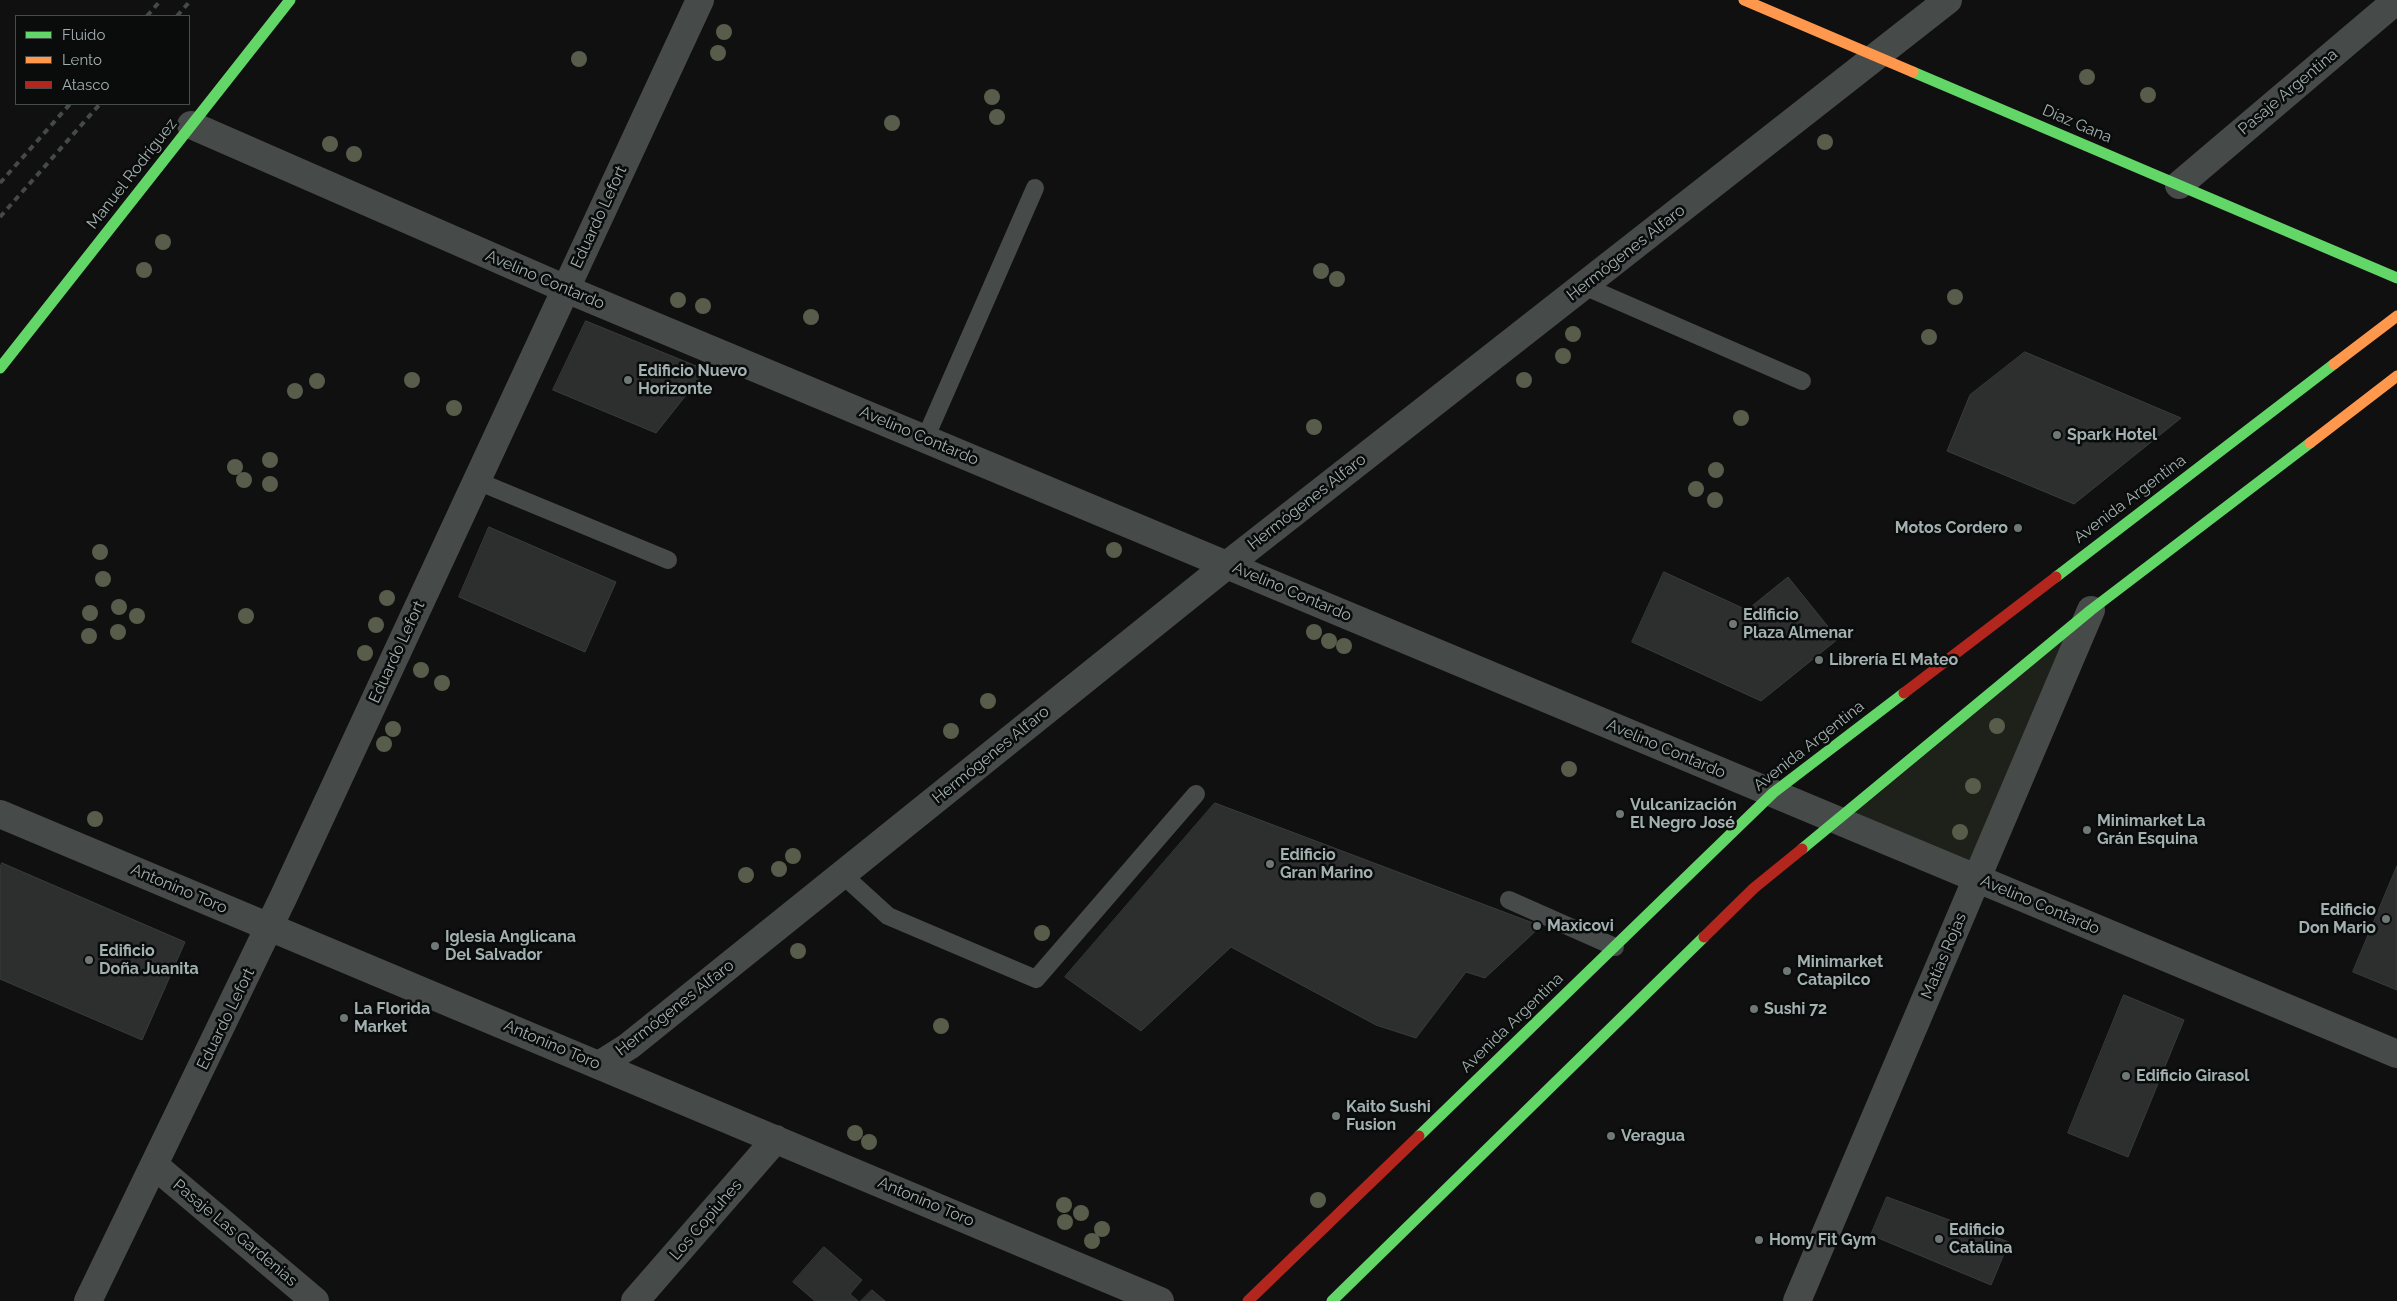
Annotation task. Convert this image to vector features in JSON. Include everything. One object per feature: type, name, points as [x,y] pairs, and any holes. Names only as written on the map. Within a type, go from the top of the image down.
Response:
[{"type":"main road","name":"Manuel Rodríguez","points":[[0,368],[290,0]]},
{"type":"main road","name":"Díaz Gana","points":[[1744,0],[2397,278]]},
{"type":"main road","name":"Avenida Argentina","points":[[1248,1301],[1773,793],[2397,316]]},
{"type":"main road","points":[[1332,1301],[1754,888],[1835,819],[2091,610],[2397,376]]},
{"type":"street","name":"Eduardo Lefort","points":[[88,1301],[270,927],[700,0]]},
{"type":"street","name":"Hermógenes Alfaro","points":[[600,1065],[629,1046],[1227,565],[1948,0]]},
{"type":"street","name":"Pasaje Argentina","points":[[2178,185],[2396,0]]},
{"type":"street","name":"Avelino Contardo","points":[[190,125],[566,289],[2397,1054]]},
{"type":"street","name":"Matías Rojas","points":[[1797,1301],[2091,610]]},
{"type":"street","name":"Antonino Toro","points":[[0,814],[1160,1301]]},
{"type":"street","name":"Los Copiuhes","points":[[635,1301],[776,1139]]},
{"type":"street","name":"Pasaje Las Gardenias","points":[[154,1165],[315,1301]]},
{"type":"lane","points":[[925,438],[1035,188]]},
{"type":"lane","points":[[1584,286],[1802,381]]},
{"type":"lane","points":[[477,481],[668,560]]},
{"type":"lane","points":[[843,874],[888,916],[1036,979],[1196,794]]},
{"type":"lane","points":[[1509,900],[1615,947]]},
{"type":"shaded area","points":[[2091,610],[1977,878],[1835,819]]},
{"type":"building","name":"Edificio Nuevo Horizonte","points":[[586,321],[706,370],[656,433],[553,390]]},
{"type":"building","name":"Spark Hotel","points":[[2025,352],[2181,418],[2074,504],[1947,451],[1970,395]]},
{"type":"building","points":[[489,527],[616,582],[585,652],[459,597]]},
{"type":"building","name":"Edificio Plaza Almenar","points":[[1664,572],[1747,610],[1788,577],[1838,639],[1761,701],[1632,642]]},
{"type":"building","name":"Edificio Gran Marino","points":[[1215,803],[1541,926],[1485,978],[1466,972],[1416,1038],[1376,1025],[1231,947],[1141,1031],[1065,977]]},
{"type":"building","name":"Edificio Doña Juanita","points":[[2,863],[185,942],[142,1040],[0,979],[0,868]]},
{"type":"building","name":"Edificio Don Mario","points":[[2397,866],[2397,990],[2353,972]]},
{"type":"building","name":"Edificio Girasol","points":[[2124,995],[2184,1020],[2128,1157],[2068,1133]]},
{"type":"building","name":"Edificio Catalina","points":[[1887,1197],[2009,1242],[1991,1285],[1871,1235]]},
{"type":"building","points":[[824,1247],[862,1280],[850,1294],[858,1301],[815,1301],[793,1282]]},
{"type":"building","points":[[872,1290],[885,1301],[861,1301]]},
{"type":"railway","points":[[148,15],[161,0]]},
{"type":"railway","points":[[178,15],[191,0]]},
{"type":"railway","points":[[0,183],[69,105]]},
{"type":"railway","points":[[0,217],[99,105]]},
{"type":"traffic: fast","points":[[0,368],[290,0]]},
{"type":"traffic: fast","points":[[1913,72],[2397,278]]},
{"type":"traffic: fast","points":[[2056,577],[2334,364]]},
{"type":"traffic: fast","points":[[1802,849],[2091,610],[2310,443]]},
{"type":"traffic: fast","points":[[1419,1136],[1773,793],[1904,693]]},
{"type":"traffic: fast","points":[[1332,1301],[1704,937]]},
{"type":"traffic: slow","points":[[1744,0],[1913,72]]},
{"type":"traffic: slow","points":[[2334,364],[2397,316]]},
{"type":"traffic: slow","points":[[2310,443],[2397,376]]},
{"type":"traffic: jam","points":[[1904,693],[2056,577]]},
{"type":"traffic: jam","points":[[1704,937],[1754,888],[1802,849]]},
{"type":"traffic: jam","points":[[1248,1301],[1419,1136]]},
{"type":"place","name":"Edificio Nuevo Horizonte","points":[[628,380]]},
{"type":"place","name":"Spark Hotel","points":[[2057,435]]},
{"type":"place","name":"Motos Cordero","points":[[2018,528]]},
{"type":"place","name":"Edificio Plaza Almenar","points":[[1733,624]]},
{"type":"place","name":"Librería El Mateo","points":[[1819,660]]},
{"type":"place","name":"Vulcanización El Negro José","points":[[1620,814]]},
{"type":"place","name":"Minimarket La Grán Esquina","points":[[2087,830]]},
{"type":"place","name":"Edificio Gran Marino","points":[[1270,864]]},
{"type":"place","name":"Edificio Don Mario","points":[[2386,919]]},
{"type":"place","name":"Maxicovi","points":[[1537,926]]},
{"type":"place","name":"Iglesia Anglicana Del Salvador","points":[[435,946]]},
{"type":"place","name":"Edificio Doña Juanita","points":[[89,960]]},
{"type":"place","name":"Minimarket Catapilco","points":[[1787,971]]},
{"type":"place","name":"Sushi 72","points":[[1754,1009]]},
{"type":"place","name":"La Florida Market","points":[[344,1018]]},
{"type":"place","name":"Edificio Girasol","points":[[2126,1076]]},
{"type":"place","name":"Kaito Sushi Fusion","points":[[1336,1116]]},
{"type":"place","name":"Veragua","points":[[1611,1136]]},
{"type":"place","name":"Edificio Catalina","points":[[1939,1239]]},
{"type":"place","name":"Homy Fit Gym","points":[[1759,1240]]}]
